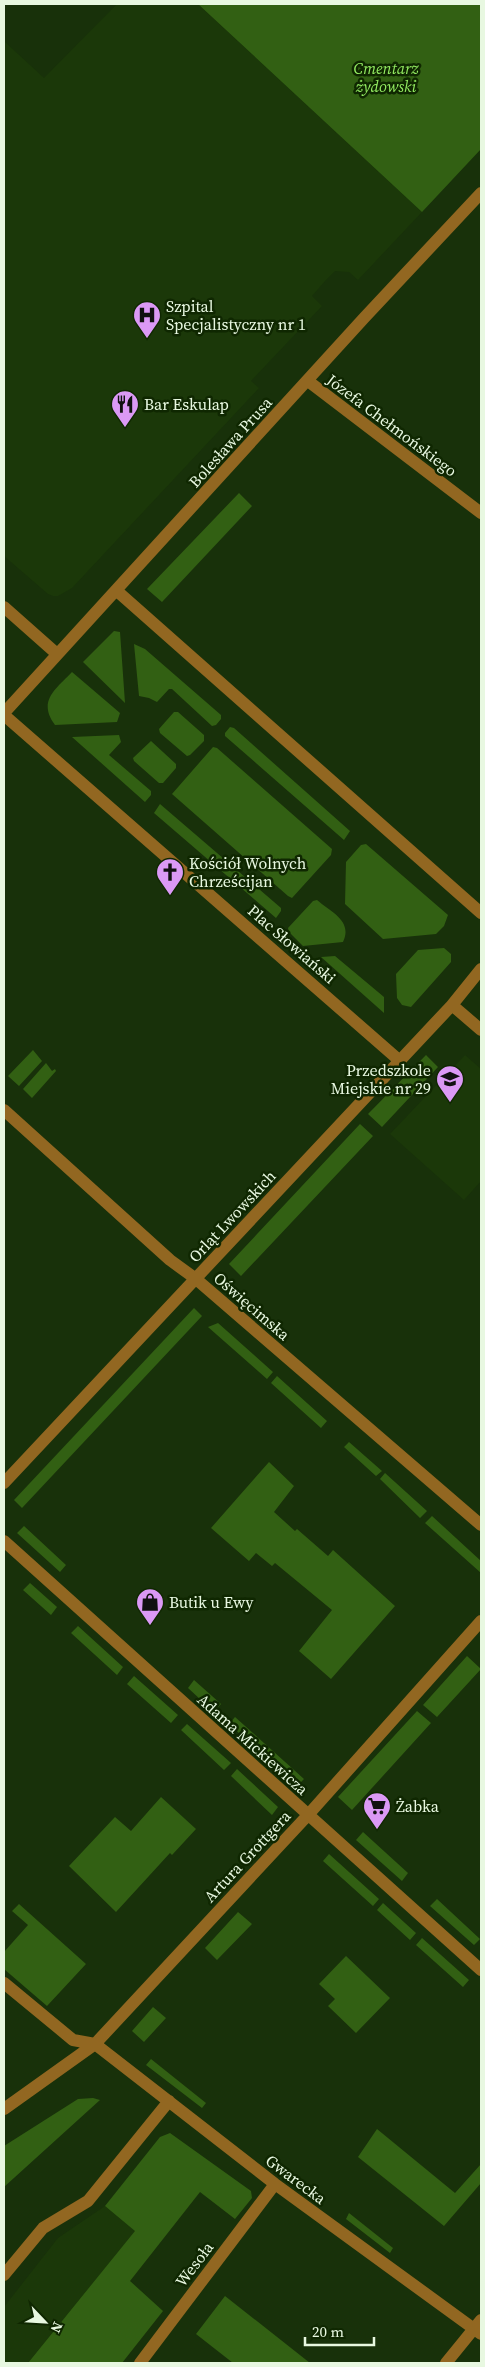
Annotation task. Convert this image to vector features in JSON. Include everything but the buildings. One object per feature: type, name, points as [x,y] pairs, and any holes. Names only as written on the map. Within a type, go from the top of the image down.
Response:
[{"type":"street","name":"Bolesława Prusa","points":[[4,714],[481,193]]},
{"type":"street","name":"Józefa Chełmońskiego","points":[[308,381],[481,513]]},
{"type":"street","points":[[116,591],[481,913]]},
{"type":"street","points":[[4,607],[57,654]]},
{"type":"street","name":"Plac Słowiański","points":[[4,714],[400,1060]]},
{"type":"street","name":"Orląt Lwowskich","points":[[4,1483],[452,1005],[481,969]]},
{"type":"street","points":[[452,1005],[481,1030]]},
{"type":"street","name":"Oświęcimska","points":[[4,1110],[170,1260],[196,1279],[481,1525]]},
{"type":"street","name":"Adama Mickiewicza","points":[[4,1541],[481,1970]]},
{"type":"street","name":"Artura Grottgera","points":[[4,2109],[95,2044],[308,1815],[481,1621]]},
{"type":"street","points":[[4,1982],[73,2040],[95,2044]]},
{"type":"street","name":"Gwarecka","points":[[95,2044],[275,2184],[479,2328]]},
{"type":"street","points":[[4,2275],[43,2228],[88,2202],[169,2101]]},
{"type":"street","name":"Wesoła","points":[[140,2363],[275,2184]]},
{"type":"street","points":[[446,2363],[479,2328]]},
{"type":"shaded area","name":"Szpital Specjalistyczny nr 1","points":[[117,4],[198,4],[422,212],[358,280],[349,272],[335,271],[325,281],[312,296],[322,306],[251,381],[259,388],[72,588],[58,596],[53,596],[48,594],[4,556],[4,41],[44,78]]},
{"type":"shaded area","name":"Przedszkole Miejskie nr 29","points":[[465,1055],[481,1069],[481,1181],[464,1200],[390,1134]]},
{"type":"shaded area","points":[[105,2206],[136,2231],[28,2363],[4,2363],[4,2307],[58,2238]]},
{"type":"green space","name":"Cmentarz żydowski","points":[[198,4],[481,4],[481,149],[422,212]]},
{"type":"green space","points":[[239,493],[252,506],[162,602],[147,589]]},
{"type":"green space","points":[[114,631],[120,632],[125,703],[83,662]]},
{"type":"green space","points":[[134,644],[145,649],[221,715],[221,719],[216,725],[212,726],[172,689],[169,689],[157,702],[139,696]]},
{"type":"green space","points":[[72,672],[120,713],[117,722],[55,725],[50,717],[48,702],[55,690]]},
{"type":"green space","points":[[174,712],[178,712],[204,735],[204,741],[187,756],[160,733],[159,729]]},
{"type":"green space","points":[[230,727],[234,728],[350,831],[344,840],[225,736]]},
{"type":"green space","points":[[119,735],[121,742],[109,755],[151,791],[151,795],[145,802],[72,737]]},
{"type":"green space","points":[[151,741],[176,764],[176,768],[163,783],[159,783],[133,758]]},
{"type":"green space","points":[[213,747],[217,748],[332,849],[331,855],[292,898],[172,794]]},
{"type":"green space","points":[[160,804],[281,908],[276,918],[154,813]]},
{"type":"green space","points":[[366,844],[448,915],[444,926],[436,934],[383,939],[345,904],[346,862],[361,845]]},
{"type":"green space","points":[[317,900],[334,913],[343,923],[345,935],[343,942],[303,946],[289,932],[288,928],[313,901]]},
{"type":"green space","points":[[444,948],[451,954],[451,962],[411,1007],[402,1005],[397,998],[396,974],[418,950]]},
{"type":"green space","points":[[335,956],[384,997],[384,1013],[321,957]]},
{"type":"green space","points":[[33,1050],[42,1061],[19,1086],[8,1076]]},
{"type":"green space","points":[[426,1055],[438,1067],[382,1127],[368,1114]]},
{"type":"green space","points":[[46,1063],[52,1071],[55,1069],[56,1071],[32,1098],[23,1089]]},
{"type":"green space","points":[[360,1124],[373,1136],[241,1276],[229,1264]]},
{"type":"green space","points":[[194,1308],[202,1316],[22,1508],[14,1500]]},
{"type":"green space","points":[[218,1323],[273,1372],[267,1379],[208,1327]]},
{"type":"green space","points":[[277,1376],[327,1421],[321,1428],[271,1383]]},
{"type":"green space","points":[[349,1442],[382,1471],[376,1476],[344,1447]]},
{"type":"green space","points":[[269,1462],[294,1486],[274,1512],[328,1556],[333,1550],[395,1606],[331,1679],[299,1651],[332,1610],[275,1563],[272,1566],[256,1553],[249,1561],[211,1528]]},
{"type":"green space","points":[[385,1473],[427,1511],[420,1518],[380,1479]]},
{"type":"green space","points":[[432,1516],[481,1561],[481,1573],[425,1523]]},
{"type":"green space","points":[[24,1526],[66,1565],[60,1572],[17,1533]]},
{"type":"green space","points":[[30,1583],[57,1607],[51,1615],[23,1590]]},
{"type":"green space","points":[[78,1626],[123,1667],[117,1675],[71,1633]]},
{"type":"green space","points":[[467,1656],[481,1669],[437,1717],[423,1705]]},
{"type":"green space","points":[[134,1676],[178,1715],[171,1723],[127,1684]]},
{"type":"green space","points":[[194,1680],[221,1704],[214,1712],[188,1688]]},
{"type":"green space","points":[[417,1711],[431,1723],[352,1810],[338,1797]]},
{"type":"green space","points":[[235,1717],[304,1779],[297,1786],[229,1724]]},
{"type":"green space","points":[[187,1724],[231,1763],[224,1770],[181,1730]]},
{"type":"green space","points":[[237,1769],[278,1807],[272,1815],[231,1776]]},
{"type":"green space","points":[[161,1797],[196,1829],[172,1855],[170,1853],[116,1912],[69,1866],[115,1817],[131,1831]]},
{"type":"green space","points":[[363,1832],[408,1873],[402,1881],[356,1840]]},
{"type":"green space","points":[[329,1854],[379,1899],[373,1906],[323,1861]]},
{"type":"green space","points":[[437,1899],[480,1939],[474,1945],[430,1906]]},
{"type":"green space","points":[[383,1903],[416,1933],[410,1940],[377,1910]]},
{"type":"green space","points":[[19,1904],[86,1964],[47,2006],[4,1969],[4,1952],[28,1925],[12,1911]]},
{"type":"green space","points":[[238,1912],[252,1924],[217,1960],[205,1948]]},
{"type":"green space","points":[[422,1938],[469,1980],[463,1987],[416,1945]]},
{"type":"green space","points":[[346,1956],[390,1998],[356,2033],[328,2006],[335,1999],[319,1984]]},
{"type":"green space","points":[[153,2007],[166,2018],[144,2042],[132,2031]]},
{"type":"green space","points":[[151,2059],[206,2103],[202,2108],[146,2065]]},
{"type":"green space","points":[[93,2098],[100,2100],[4,2187],[4,2146],[78,2099]]},
{"type":"green space","points":[[377,2129],[455,2193],[481,2164],[481,2183],[444,2226],[358,2157]]},
{"type":"green space","points":[[170,2133],[251,2191],[252,2198],[235,2219],[200,2192],[130,2281],[163,2311],[122,2363],[28,2363],[135,2231],[105,2206],[160,2137]]},
{"type":"green space","points":[[349,2213],[393,2248],[390,2253],[346,2219]]},
{"type":"green space","points":[[225,2296],[310,2363],[233,2363],[196,2334]]},
{"type":"place","name":"Szpital Specjalistyczny nr 1","points":[[147,339]]},
{"type":"place","name":"Bar Eskulap","points":[[125,428]]},
{"type":"place","name":"Kościół Wolnych Chrześcijan","points":[[170,896]]},
{"type":"place","name":"Przedszkole Miejskie nr 29","points":[[450,1103]]},
{"type":"place","name":"Butik u Ewy","points":[[150,1626]]},
{"type":"place","name":"Żabka","points":[[377,1830]]}]
